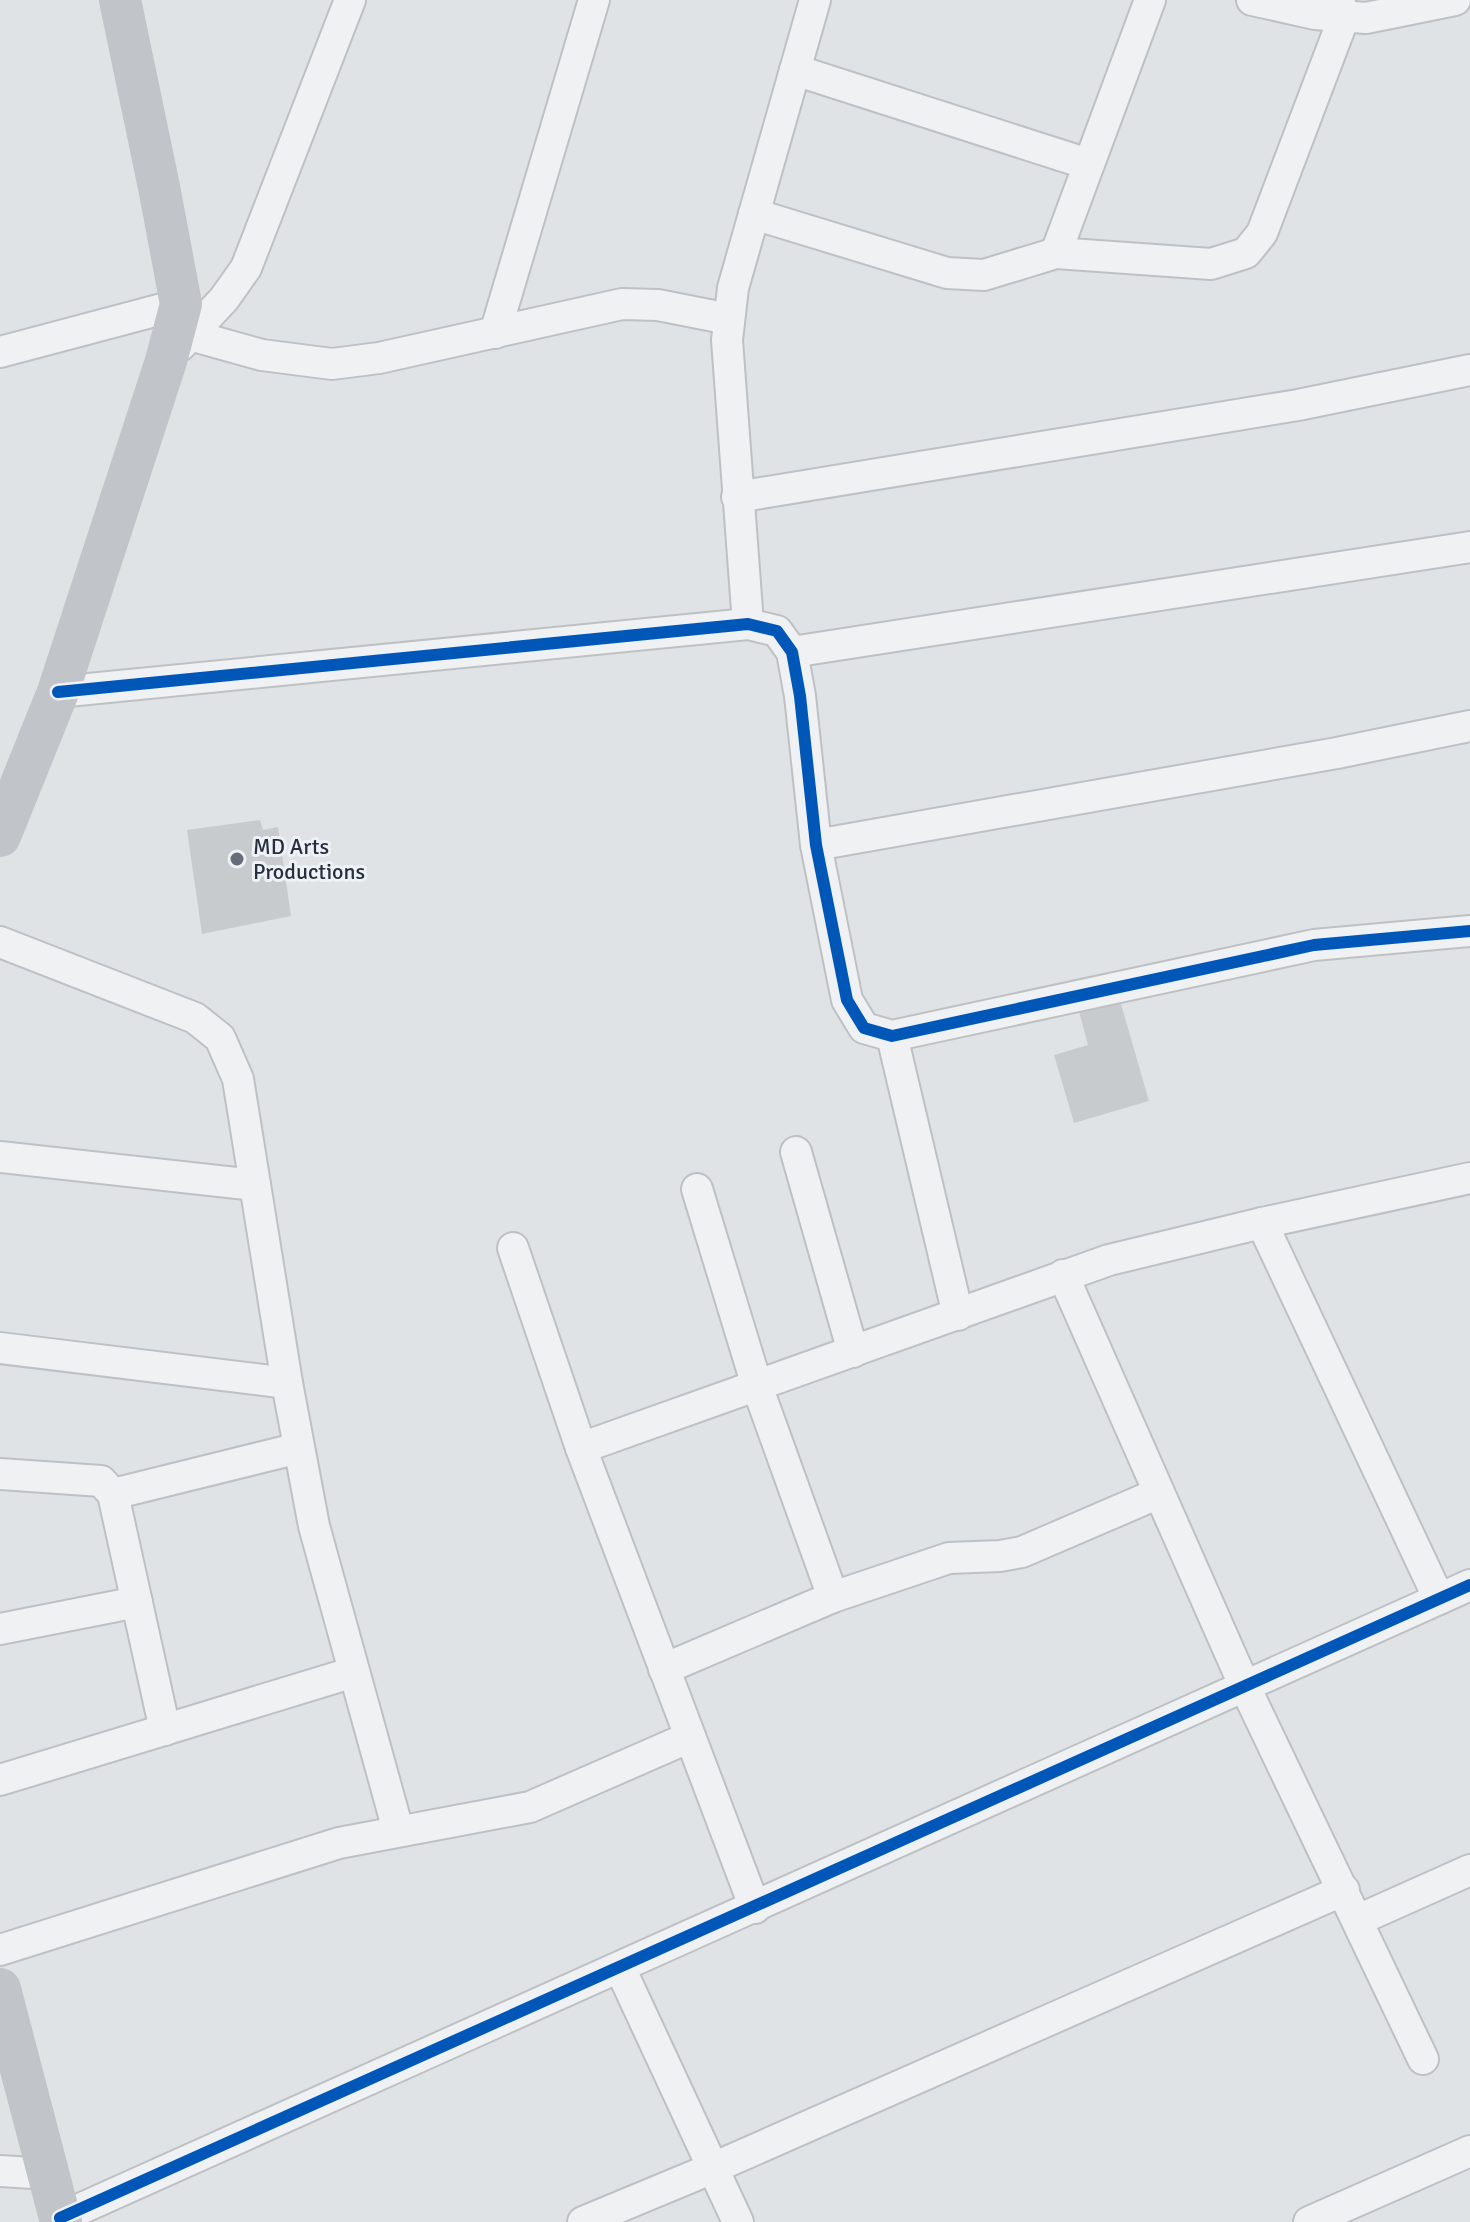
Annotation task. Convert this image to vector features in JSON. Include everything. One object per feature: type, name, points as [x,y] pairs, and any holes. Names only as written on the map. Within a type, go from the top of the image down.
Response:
[{"type":"main road","points":[[0,836],[58,692],[179,333],[159,187],[120,0]]},
{"type":"main road","points":[[0,1989],[60,2220]]},
{"type":"street","points":[[179,333],[224,299],[246,268],[350,0]]},
{"type":"street","points":[[495,333],[594,0]]},
{"type":"street","points":[[748,624],[727,340],[729,319],[733,288],[815,0]]},
{"type":"street","points":[[1056,253],[1150,0]]},
{"type":"street","points":[[1252,0],[1315,14],[1342,8],[1366,18],[1455,0]]},
{"type":"street","points":[[754,214],[947,273],[984,275],[1056,253],[1211,264],[1246,253],[1262,233],[1342,8]]},
{"type":"street","points":[[795,70],[1088,164]]},
{"type":"street","points":[[0,352],[179,333],[262,355],[332,364],[379,358],[622,304],[658,305],[729,319]]},
{"type":"street","points":[[737,497],[1298,405],[1470,370]]},
{"type":"street","points":[[792,652],[1470,547]]},
{"type":"street","points":[[58,692],[748,624],[777,631],[792,652],[800,696],[816,845],[847,1000],[864,1028],[892,1036],[1314,945],[1470,931]]},
{"type":"street","points":[[816,845],[1337,753],[1470,726]]},
{"type":"street","points":[[0,942],[195,1018],[220,1038],[238,1079],[287,1383],[314,1526],[398,1830]]},
{"type":"street","points":[[892,1036],[958,1315]]},
{"type":"street","points":[[796,1152],[853,1352]]},
{"type":"street","points":[[0,1157],[255,1185]]},
{"type":"street","points":[[581,1448],[1109,1260],[1470,1178]]},
{"type":"street","points":[[697,1189],[757,1386],[833,1597]]},
{"type":"street","points":[[1262,1223],[1439,1599]]},
{"type":"street","points":[[513,1248],[581,1448],[755,1908]]},
{"type":"street","points":[[1063,1275],[1245,1687],[1423,2059]]},
{"type":"street","points":[[0,1348],[287,1383]]},
{"type":"street","points":[[113,1494],[299,1448]]},
{"type":"street","points":[[0,1474],[101,1481],[113,1494],[165,1730]]},
{"type":"street","points":[[664,1669],[833,1597],[949,1558],[1022,1552],[1159,1493]]},
{"type":"street","points":[[60,2220],[1470,1585]]},
{"type":"street","points":[[0,1629],[137,1602]]},
{"type":"street","points":[[0,1780],[354,1672]]},
{"type":"street","points":[[0,1950],[339,1843],[530,1807],[690,1737]]},
{"type":"street","points":[[1358,1920],[1470,1870]]},
{"type":"street","points":[[583,2222],[713,2168],[1344,1890]]},
{"type":"street","points":[[620,1968],[738,2222]]},
{"type":"street","points":[[1321,2220],[1470,2151]]},
{"type":"street","points":[[0,2171],[49,2174]]},
{"type":"building","name":"MD Arts Productions","points":[[260,820],[263,830],[278,827],[291,916],[202,934],[187,830]]},
{"type":"building","points":[[1119,997],[1149,1101],[1074,1123],[1054,1055],[1088,1045],[1078,1008]]},
{"type":"cycle path","points":[[58,692],[748,624],[777,631],[792,652],[800,696],[816,845],[847,1000],[864,1028],[892,1036],[1314,945],[1470,931]]},
{"type":"cycle path","points":[[60,2218],[1470,1585]]},
{"type":"place","name":"MD Arts Productions","points":[[237,859]]}]
